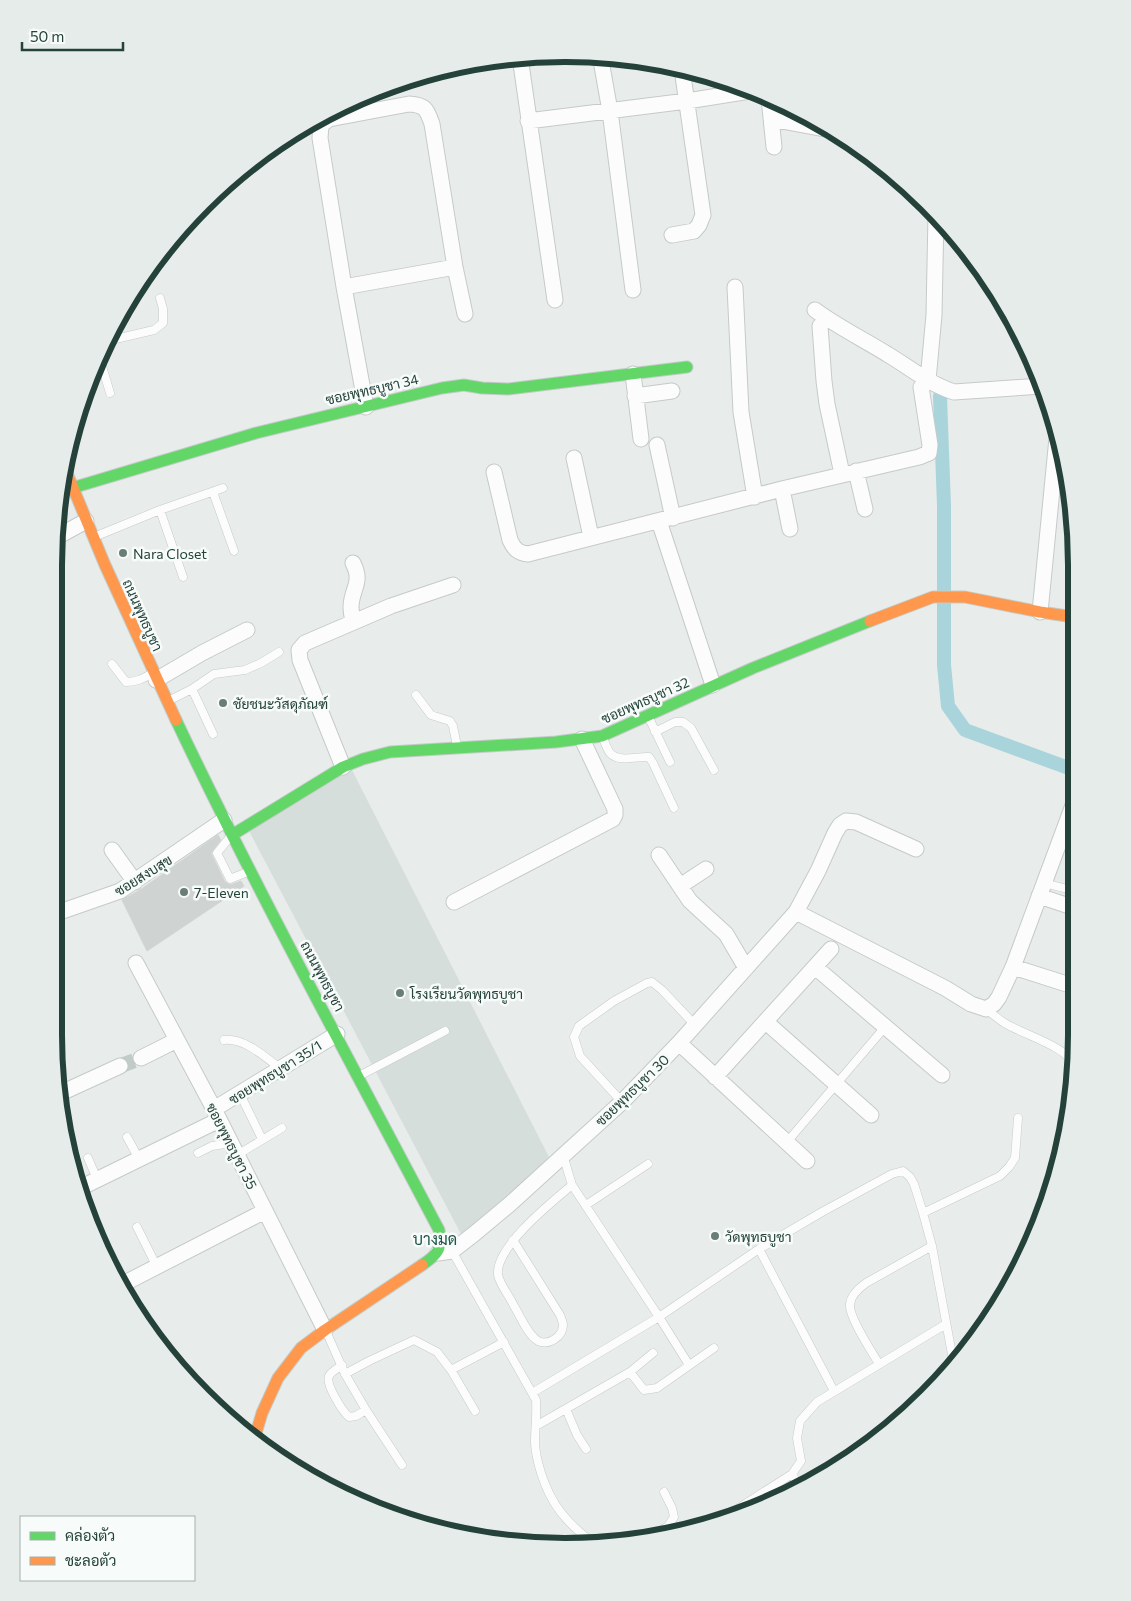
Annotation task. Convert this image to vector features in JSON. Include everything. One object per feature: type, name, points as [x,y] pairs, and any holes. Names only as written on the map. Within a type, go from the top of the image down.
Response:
[{"type":"street","points":[[602,64],[610,111],[633,290]]},
{"type":"street","points":[[521,65],[554,300]]},
{"type":"street","points":[[672,235],[694,231],[703,215],[683,77]]},
{"type":"street","points":[[528,121],[737,93]]},
{"type":"street","points":[[336,118],[409,104],[419,105],[427,110],[432,124],[454,267],[465,314]]},
{"type":"street","points":[[769,106],[774,147]]},
{"type":"street","points":[[771,119],[810,126]]},
{"type":"street","points":[[320,127],[320,138],[344,287],[366,406]]},
{"type":"street","points":[[494,472],[510,540],[514,548],[520,553],[528,554],[782,489],[920,457],[929,452],[930,445],[924,383],[934,315],[936,225]]},
{"type":"street","points":[[344,287],[454,267]]},
{"type":"street","points":[[735,287],[741,412],[754,496]]},
{"type":"street","points":[[815,310],[837,326],[886,353],[924,383],[954,392],[1035,386]]},
{"type":"street","points":[[820,326],[824,381],[849,473],[866,509]]},
{"type":"street","name":"ซอยพุทธบูชา 34","points":[[72,488],[256,433],[442,388],[464,385],[508,389],[687,366]]},
{"type":"street","points":[[633,374],[634,396],[641,439]]},
{"type":"street","points":[[634,396],[672,391]]},
{"type":"street","points":[[656,446],[666,520],[713,685]]},
{"type":"street","points":[[1040,612],[1056,453]]},
{"type":"street","points":[[574,458],[591,537]]},
{"type":"street","name":"ถนนพุทธบูชา","points":[[70,482],[92,538],[166,701],[250,871],[439,1230],[441,1247],[445,1252]]},
{"type":"street","points":[[782,489],[790,529]]},
{"type":"street","points":[[64,533],[86,521]]},
{"type":"street","points":[[353,563],[358,572],[358,582],[351,607],[353,622]]},
{"type":"street","points":[[343,767],[300,660],[299,650],[305,642],[391,606],[452,585]]},
{"type":"street","name":"ซอยพุทธบูชา 32","points":[[232,835],[343,767],[363,759],[390,752],[582,740],[602,736],[713,685],[895,610],[934,598],[965,597],[1068,616]]},
{"type":"street","points":[[154,676],[247,630]]},
{"type":"street","points":[[454,902],[613,819],[615,815],[614,809],[582,740]]},
{"type":"street","name":"ซอยสงบสุข","points":[[62,911],[120,892],[224,820]]},
{"type":"street","name":"ซอยพุทธบูชา 30","points":[[445,1252],[510,1204],[622,1102],[679,1044],[796,912],[840,825],[846,822],[856,822],[916,849]]},
{"type":"street","points":[[796,912],[945,988],[971,1004],[986,1008],[994,1004],[1013,967],[1042,889],[1068,832]]},
{"type":"street","points":[[112,850],[135,882]]},
{"type":"street","points":[[659,855],[690,901],[726,934],[746,968]]},
{"type":"street","points":[[680,886],[706,869]]},
{"type":"street","points":[[1042,889],[1068,904]]},
{"type":"street","points":[[715,1077],[831,949]]},
{"type":"street","name":"ซอยพุทธบูชา 35","points":[[136,962],[234,1149],[325,1330]]},
{"type":"street","points":[[1013,967],[1068,984]]},
{"type":"street","points":[[815,968],[942,1075]]},
{"type":"street","points":[[766,1022],[871,1115]]},
{"type":"street","name":"ซอยพุทธบูชา 35/1","points":[[85,1185],[139,1158],[216,1114],[240,1094],[337,1034]]},
{"type":"street","points":[[141,1058],[177,1040]]},
{"type":"street","points":[[679,1044],[807,1161]]},
{"type":"street","points":[[66,1091],[120,1066]]},
{"type":"street","points":[[127,1282],[265,1212]]},
{"type":"street","points":[[256,1433],[262,1413],[278,1378],[302,1348],[325,1330],[445,1252]]},
{"type":"lane","points":[[116,339],[154,330],[163,323],[163,310],[160,298]]},
{"type":"lane","points":[[103,369],[110,393]]},
{"type":"lane","points":[[92,538],[160,510],[223,488]]},
{"type":"lane","points":[[213,492],[234,551]]},
{"type":"lane","points":[[160,510],[183,577]]},
{"type":"lane","points":[[166,701],[192,689],[214,674],[244,670],[261,663],[279,652]]},
{"type":"lane","points":[[112,664],[126,682],[139,681],[154,676]]},
{"type":"lane","points":[[192,689],[213,734]]},
{"type":"lane","points":[[416,695],[430,715],[450,721],[458,748]]},
{"type":"lane","points":[[648,716],[670,762]]},
{"type":"lane","points":[[655,732],[675,722],[684,722],[691,728],[714,770]]},
{"type":"lane","points":[[602,736],[609,752],[615,757],[649,757],[674,808]]},
{"type":"lane","points":[[232,835],[218,853],[230,879],[250,871]]},
{"type":"lane","points":[[1042,889],[1068,891]]},
{"type":"lane","points":[[622,1102],[580,1056],[574,1037],[579,1026],[614,1000],[652,982],[695,1025]]},
{"type":"lane","points":[[986,1008],[1007,1024],[1067,1055]]},
{"type":"lane","points":[[786,1142],[885,1027]]},
{"type":"lane","points":[[359,1076],[446,1031]]},
{"type":"lane","points":[[224,1040],[238,1041],[281,1069]]},
{"type":"lane","points":[[240,1094],[262,1140]]},
{"type":"lane","points":[[923,1213],[1000,1176],[1015,1158],[1018,1118]]},
{"type":"lane","points":[[198,1153],[212,1146],[234,1149],[262,1140],[282,1128]]},
{"type":"lane","points":[[127,1137],[139,1158]]},
{"type":"lane","points":[[563,1155],[572,1185],[689,1365]]},
{"type":"lane","points":[[88,1158],[97,1179]]},
{"type":"lane","points":[[586,1205],[648,1164]]},
{"type":"lane","points":[[532,1393],[659,1317],[759,1249],[892,1174],[903,1172],[910,1177],[932,1246],[952,1357]]},
{"type":"lane","points":[[513,1240],[560,1314],[563,1325],[562,1333],[556,1339],[549,1342],[539,1341],[530,1334],[498,1276],[499,1264],[513,1240],[547,1206],[572,1185]]},
{"type":"lane","points":[[137,1227],[157,1267]]},
{"type":"lane","points":[[879,1364],[851,1314],[850,1304],[854,1295],[858,1288],[932,1246]]},
{"type":"lane","points":[[759,1249],[834,1391]]},
{"type":"lane","points":[[445,1252],[504,1342],[536,1400],[535,1443],[537,1461],[546,1490],[557,1509],[585,1537]]},
{"type":"lane","points":[[741,1507],[792,1474],[801,1461],[797,1438],[800,1421],[817,1402],[946,1324]]},
{"type":"lane","points":[[325,1330],[366,1410],[402,1465]]},
{"type":"lane","points":[[346,1374],[369,1360],[414,1340],[437,1352],[451,1370],[475,1411]]},
{"type":"lane","points":[[451,1370],[504,1342]]},
{"type":"lane","points":[[630,1372],[644,1390],[657,1388],[714,1348]]},
{"type":"lane","points":[[536,1426],[630,1372],[653,1353]]},
{"type":"lane","points":[[342,1365],[329,1376],[328,1380],[333,1393],[349,1417],[356,1416],[366,1410]]},
{"type":"lane","points":[[566,1409],[577,1435],[586,1449]]},
{"type":"lane","points":[[792,1474],[796,1482]]},
{"type":"lane","points":[[663,1529],[668,1526],[674,1517],[664,1492]]},
{"type":"shaded area","name":"โรงเรียนวัดพุทธบูชา","points":[[351,768],[549,1157],[505,1200],[462,1236],[248,829]]},
{"type":"building","name":"7-Eleven","points":[[218,835],[221,840],[211,853],[225,882],[230,885],[241,881],[244,886],[147,951],[122,900],[140,890]]},
{"type":"waterway","points":[[940,396],[944,506],[944,665],[948,706],[965,730],[1068,768]]},
{"type":"tunnel","points":[[120,1066],[141,1058]]},
{"type":"traffic: fast","points":[[72,488],[256,433],[442,388],[464,385],[508,389],[687,367]]},
{"type":"traffic: fast","points":[[232,835],[343,767],[363,759],[390,752],[556,742],[602,736],[753,668],[870,621]]},
{"type":"traffic: fast","points":[[176,720],[272,913],[439,1230],[440,1242],[438,1251],[422,1265]]},
{"type":"traffic: slow","points":[[70,480],[105,565],[176,720]]},
{"type":"traffic: slow","points":[[870,621],[933,597],[965,597],[1068,616]]},
{"type":"traffic: slow","points":[[256,1433],[262,1413],[278,1378],[301,1348],[422,1265]]},
{"type":"place","name":"Nara Closet","points":[[123,553]]},
{"type":"place","name":"ชัยชนะวัสดุภัณฑ์","points":[[223,703]]},
{"type":"place","name":"7-Eleven","points":[[184,892]]},
{"type":"place","name":"โรงเรียนวัดพุทธบูชา","points":[[400,993]]},
{"type":"place","name":"วัดพุทธบูชา","points":[[715,1236]]},
{"type":"district","name":"บางมด","points":[[435,1238]]}]
